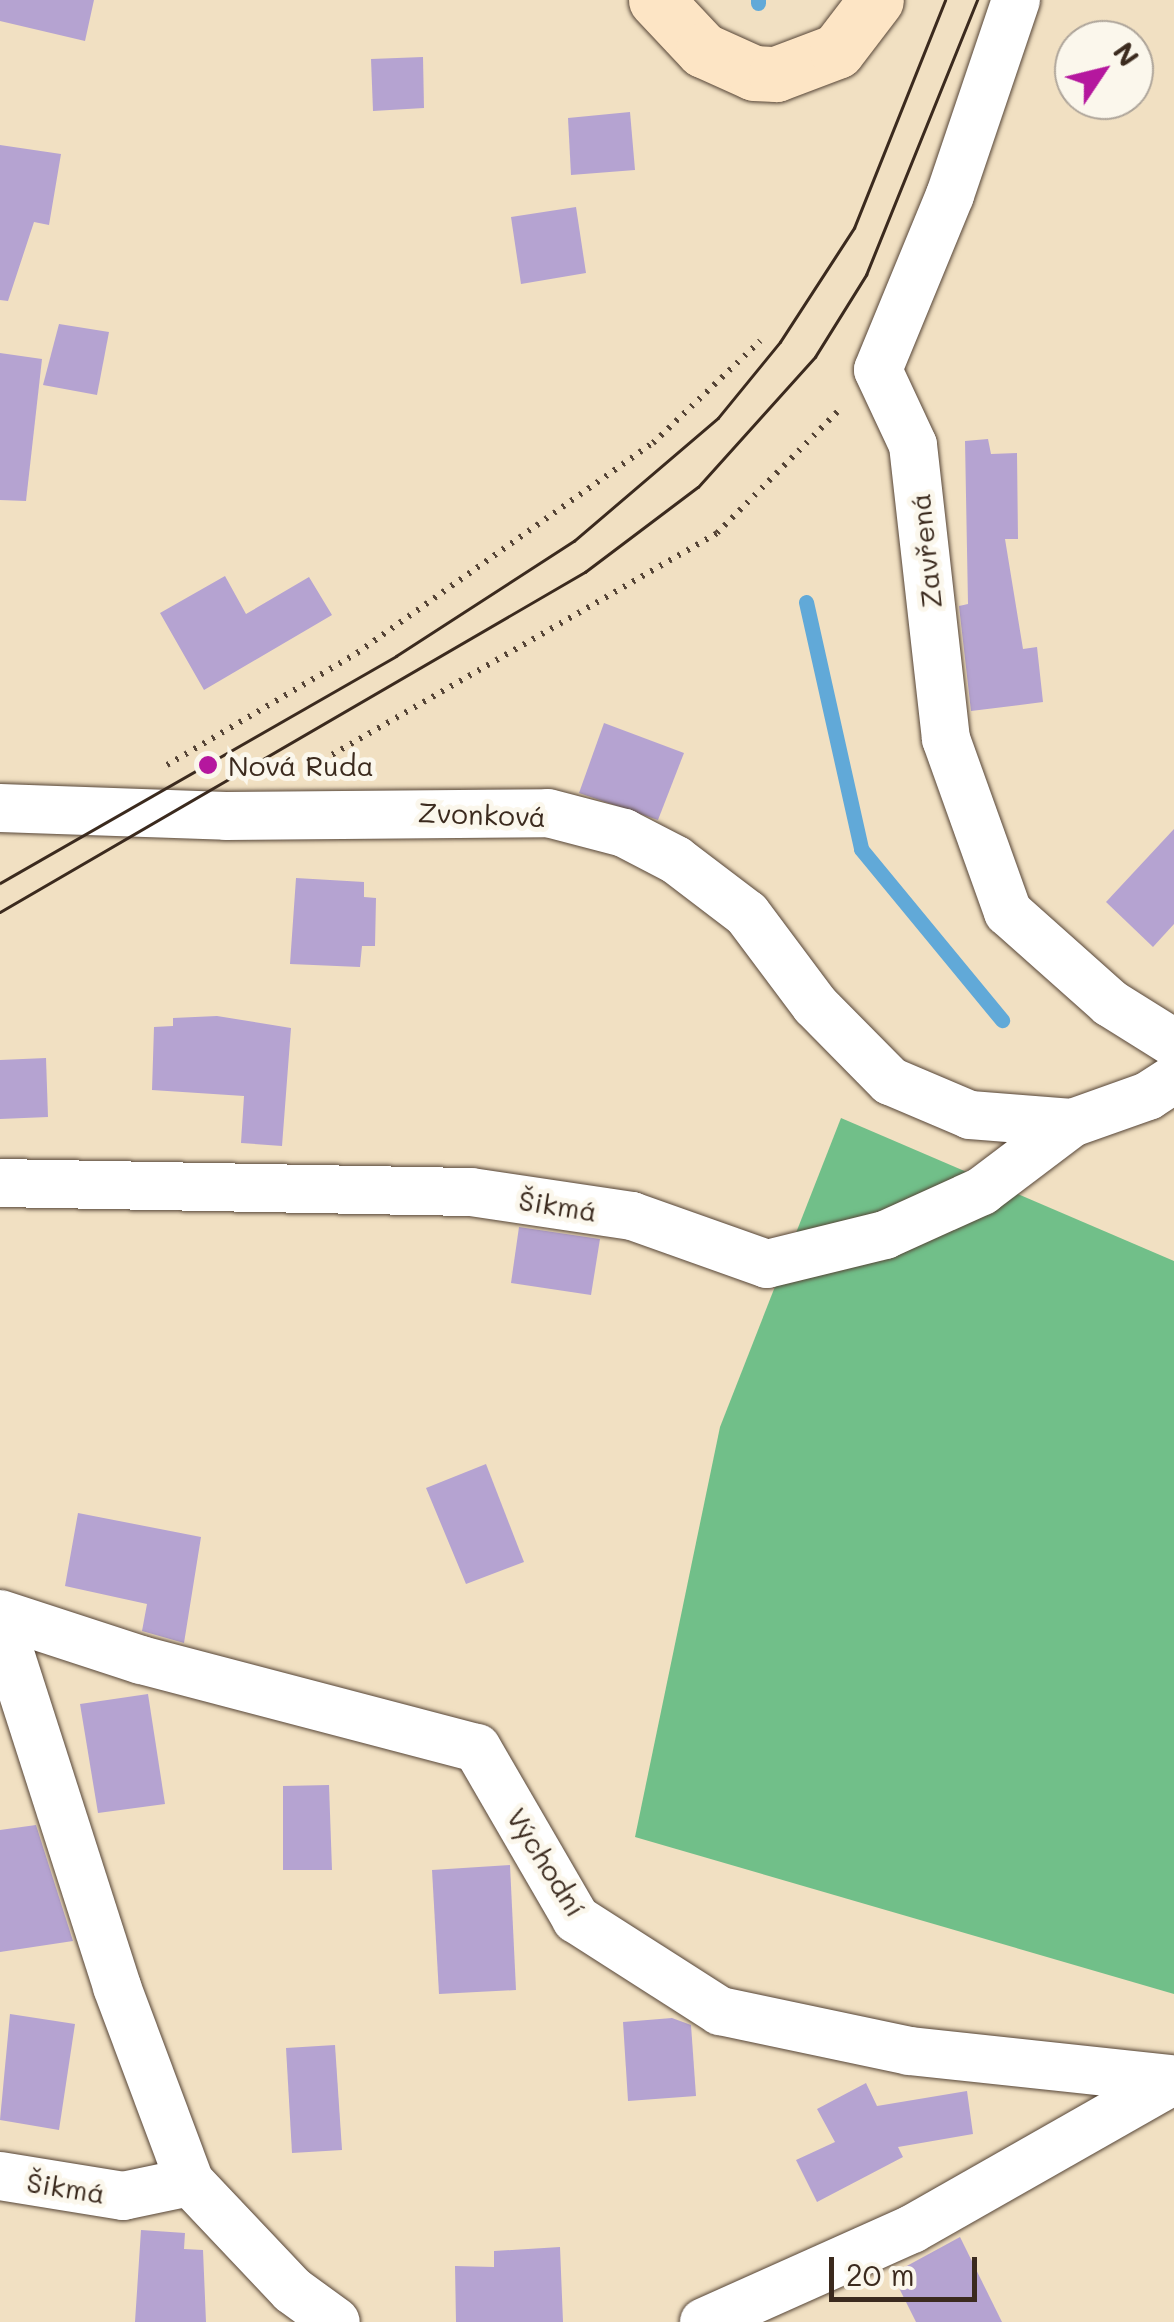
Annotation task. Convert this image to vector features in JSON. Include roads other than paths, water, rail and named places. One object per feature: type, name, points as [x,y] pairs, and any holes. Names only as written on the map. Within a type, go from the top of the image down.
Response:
[{"type":"main road","points":[[656,0],[703,50],[754,73],[776,74],[837,51],[876,0]]},
{"type":"street","name":"Zavřená","points":[[1016,0],[950,195],[878,370],[913,445],[946,739],[1008,912],[1110,1003],[1174,1043]]},
{"type":"street","name":"Zvonková","points":[[0,808],[226,816],[548,813],[624,833],[676,860],[747,914],[815,1005],[890,1081],[970,1114],[1072,1122],[1165,1096]]},
{"type":"street","name":"Šikmá","points":[[0,1183],[471,1192],[632,1216],[767,1264],[885,1236],[982,1191],[1072,1122]]},
{"type":"street","name":"Východní","points":[[0,1614],[141,1660],[477,1748],[576,1918],[720,2011],[909,2052],[1172,2079]]},
{"type":"street","points":[[0,1622],[117,1987],[190,2182],[292,2290],[336,2322]]},
{"type":"street","name":"Východní","points":[[704,2322],[912,2230],[1172,2079]]},
{"type":"street","name":"Šikmá","points":[[0,2176],[123,2196],[190,2182]]},
{"type":"waterway","points":[[806,602],[861,849],[1002,1020]]},
{"type":"tram line","points":[[0,883],[396,656],[574,541],[718,418],[780,342],[854,228],[945,0]]},
{"type":"tram line","points":[[0,912],[585,572],[698,487],[815,357],[866,275],[977,0]]},
{"type":"place","name":"Nová Ruda","points":[[208,765]]}]
